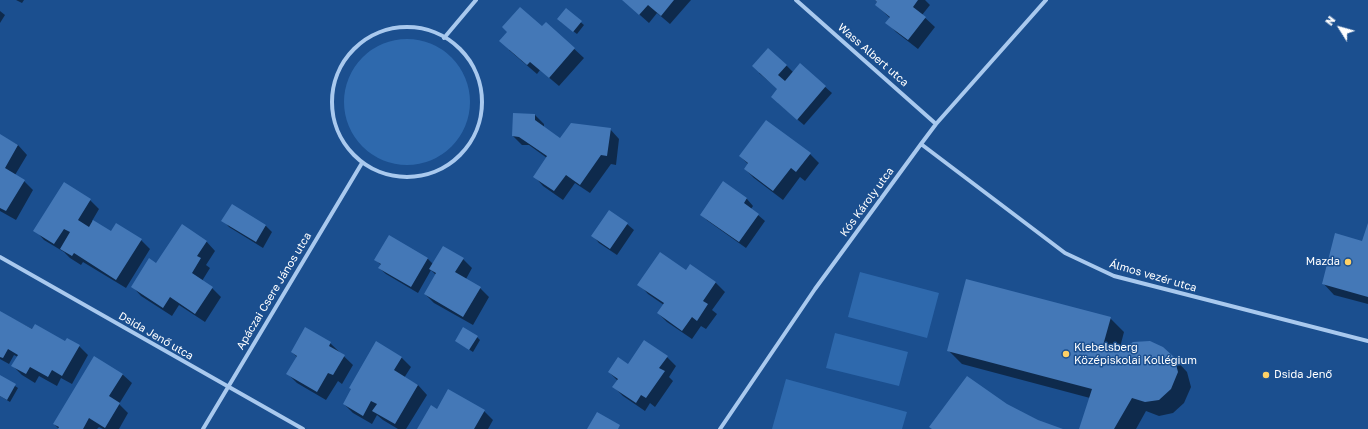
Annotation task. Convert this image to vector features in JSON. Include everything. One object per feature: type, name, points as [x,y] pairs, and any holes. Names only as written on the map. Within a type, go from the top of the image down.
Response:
[{"type":"street","points":[[444,38],[476,0]]},
{"type":"street","name":"Wass Albert utca","points":[[796,0],[936,124]]},
{"type":"street","name":"Kós Károly utca","points":[[720,429],[816,289],[936,124],[1046,0]]},
{"type":"street","points":[[418,27],[440,34],[444,38],[464,52],[477,73],[482,97],[480,121],[470,144],[453,162],[432,174],[408,178],[383,174],[362,163],[342,142],[332,116],[332,87],[344,61],[363,40],[390,28],[418,27]]},
{"type":"street","name":"Álmos vezér utca","points":[[921,144],[1065,253],[1114,276],[1368,341]]},
{"type":"street","name":"Apáczai Csere János utca","points":[[204,429],[362,163]]},
{"type":"street","name":"Dsida Jenő utca","points":[[0,257],[303,429]]},
{"type":"shaded area","points":[[407,39],[431,44],[442,50],[455,62],[465,78],[470,102],[465,126],[459,137],[447,150],[431,160],[407,165],[383,160],[372,154],[359,142],[349,126],[344,102],[349,78],[355,67],[367,54],[383,44]]},
{"type":"shaded area","points":[[860,272],[939,293],[927,338],[848,317]]},
{"type":"shaded area","points":[[835,333],[908,352],[899,386],[826,368]]},
{"type":"shaded area","points":[[786,379],[907,412],[902,429],[772,429]]},
{"type":"building","points":[[622,0],[674,0],[661,16],[648,5],[639,15]]},
{"type":"building","points":[[875,0],[918,0],[913,7],[926,17],[908,40],[885,23],[890,17],[875,5],[877,2]]},
{"type":"building","points":[[520,7],[542,26],[546,22],[575,48],[549,78],[530,62],[527,65],[499,41],[507,32],[502,27]]},
{"type":"building","points":[[566,8],[582,21],[573,32],[557,19]]},
{"type":"building","points":[[768,48],[787,65],[778,75],[785,81],[800,63],[826,86],[797,120],[771,97],[777,89],[752,66]]},
{"type":"building","points":[[513,113],[535,114],[535,120],[560,138],[571,123],[611,128],[607,156],[601,155],[580,185],[566,175],[554,191],[533,177],[547,156],[519,137],[512,136]]},
{"type":"building","points":[[766,120],[811,153],[796,172],[791,168],[773,191],[744,169],[748,163],[739,156]]},
{"type":"building","points":[[0,134],[18,145],[5,168],[25,180],[6,211],[0,208]]},
{"type":"building","points":[[723,181],[747,198],[744,203],[759,214],[739,242],[700,215]]},
{"type":"building","points":[[64,182],[91,199],[78,220],[89,227],[93,220],[111,231],[116,223],[142,239],[116,280],[74,253],[72,256],[60,249],[70,232],[64,229],[54,244],[33,231]]},
{"type":"building","points":[[232,204],[266,225],[256,242],[221,221]]},
{"type":"building","points":[[609,210],[628,223],[610,249],[591,236]]},
{"type":"building","name":"Mazda","points":[[1368,223],[1368,297],[1322,284],[1335,233],[1362,241]]},
{"type":"building","points":[[182,224],[207,241],[197,256],[201,258],[192,273],[213,287],[195,314],[170,297],[163,308],[131,287],[149,258],[156,263]]},
{"type":"building","points":[[389,235],[428,258],[411,287],[378,268],[381,264],[374,260]]},
{"type":"building","points":[[443,246],[464,258],[455,272],[481,287],[463,317],[424,294],[436,273],[429,269]]},
{"type":"building","points":[[660,252],[686,270],[690,264],[716,282],[703,301],[708,304],[697,321],[692,317],[682,331],[657,313],[664,303],[637,285]]},
{"type":"building","name":"Klebelsberg Középiskolai Kollégium","points":[[966,279],[1111,317],[1102,349],[1119,352],[1133,342],[1150,341],[1163,347],[1174,357],[1178,372],[1171,389],[1159,400],[1145,402],[1132,398],[1114,429],[1079,429],[1092,389],[947,351]]},
{"type":"building","points":[[0,311],[32,329],[35,324],[65,341],[67,338],[80,345],[62,376],[52,370],[48,377],[30,367],[26,374],[11,366],[18,355],[8,349],[3,358],[0,357]]},
{"type":"building","points":[[305,327],[331,342],[329,346],[345,355],[333,375],[328,373],[317,392],[286,374],[297,356],[291,352]]},
{"type":"building","points":[[463,327],[478,336],[469,350],[455,341]]},
{"type":"building","points":[[644,340],[668,356],[659,368],[665,371],[646,398],[641,395],[636,403],[612,387],[618,379],[608,372],[618,357],[628,364]]},
{"type":"building","points":[[376,341],[402,357],[394,370],[418,385],[395,424],[372,411],[377,404],[371,401],[363,416],[343,404],[351,389],[349,388]]},
{"type":"building","points":[[94,356],[123,374],[109,396],[120,403],[105,428],[89,418],[83,429],[58,429],[59,427],[53,424]]},
{"type":"building","points":[[0,375],[16,384],[7,400],[0,396]]},
{"type":"building","points":[[967,376],[1007,404],[1038,420],[1063,429],[932,429],[929,427]]},
{"type":"building","points":[[448,389],[485,410],[474,429],[417,429],[431,405],[437,409]]},
{"type":"building","points":[[597,412],[620,425],[618,429],[587,429]]},
{"type":"place","name":"Mazda","points":[[1348,262]]},
{"type":"place","name":"Klebelsberg Középiskolai Kollégium","points":[[1066,354]]},
{"type":"place","name":"Dsida Jenő","points":[[1266,375]]}]
